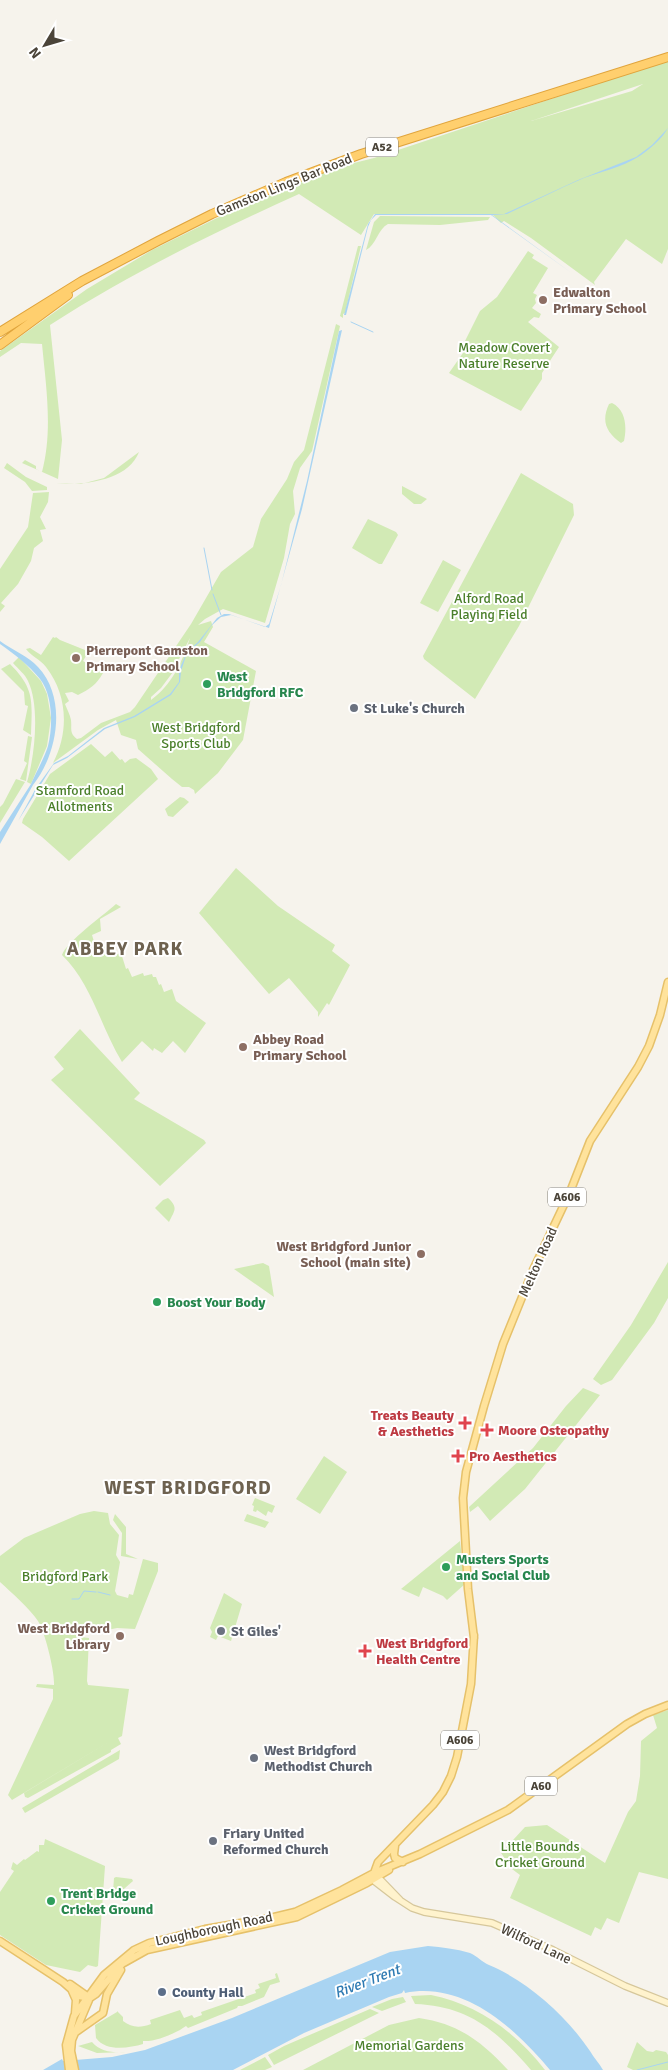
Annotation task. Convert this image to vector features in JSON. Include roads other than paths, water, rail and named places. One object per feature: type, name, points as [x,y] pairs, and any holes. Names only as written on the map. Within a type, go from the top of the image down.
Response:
[{"type":"highway","name":"Gamston Lings Bar Road","points":[[0,332],[82,281],[212,214],[286,182],[361,154],[668,57]]},
{"type":"highway","name":"Gamston Lings Bar Road","points":[[0,347],[52,305],[109,268]]},
{"type":"main road","name":"Melton Road","points":[[377,1875],[378,1862],[438,1798],[451,1776],[470,1694],[475,1619],[467,1560],[463,1508],[466,1472],[503,1344],[532,1270],[570,1192],[590,1141],[638,1067],[649,1046],[660,1016],[668,982]]},
{"type":"main road","name":"Loughborough Road","points":[[85,1997],[110,1968],[143,1945],[213,1927],[295,1912],[357,1882],[377,1875],[501,1814],[627,1724],[645,1714],[668,1706]]},
{"type":"main road","name":"Melton Road","points":[[377,1875],[395,1845]]},
{"type":"main road","points":[[395,1845],[395,1858],[403,1862]]},
{"type":"main road","name":"Loughborough Road","points":[[85,1997],[94,1996],[117,1969],[141,1953],[155,1948],[297,1917],[410,1859]]},
{"type":"main road","name":"Loughborough Road","points":[[357,1882],[378,1862]]},
{"type":"main road","name":"Wilford Lane","points":[[377,1875],[400,1900],[412,1908],[424,1912],[492,1923],[540,1944],[625,1986],[668,2003]]},
{"type":"main road","points":[[0,1941],[63,1982],[76,2000],[68,2050],[68,2070]]},
{"type":"main road","points":[[75,2033],[103,2013],[107,1994],[127,1961]]},
{"type":"main road","points":[[63,1982],[70,1984],[85,1997],[87,2006],[68,2050],[75,2070]]},
{"type":"main road","points":[[69,1988],[85,1997]]},
{"type":"main road","name":"A60","points":[[74,2016],[85,1997]]},
{"type":"water","points":[[668,128],[655,144],[632,161],[584,178],[507,214],[492,215],[573,274],[491,215],[376,215],[368,227],[346,315],[344,315],[368,224],[375,214],[504,214],[578,180],[636,157],[652,145]]},
{"type":"water","points":[[342,330],[302,509],[282,582],[307,481],[339,331]]},
{"type":"water","points":[[280,587],[269,628],[265,627],[269,624]]},
{"type":"water","points":[[224,614],[229,614],[246,620],[231,615],[221,617],[211,626],[200,642],[187,653],[181,671],[180,682],[171,695],[135,717],[105,729],[67,758],[53,765],[18,821],[36,788],[54,763],[68,756],[104,728],[134,716],[170,694],[179,682],[179,670],[187,652],[198,642],[217,618]]},
{"type":"water","points":[[0,641],[30,660],[38,667],[47,680],[56,710],[56,727],[53,743],[41,773],[0,844],[0,832],[31,784],[48,746],[51,711],[50,702],[40,679],[26,664],[0,644]]},
{"type":"water","name":"River Trent","points":[[428,1946],[470,1953],[531,1989],[569,2024],[603,2070],[550,2070],[504,2024],[468,2001],[448,1994],[427,1991],[405,1993],[404,1990],[402,1993],[304,2033],[233,2070],[43,2070],[62,2059],[63,2061],[112,2057],[145,2050],[232,2018],[390,1952]]},
{"type":"waterway","points":[[351,322],[373,332]]},
{"type":"waterway","points":[[204,548],[212,590]]},
{"type":"waterway","points":[[213,594],[221,615]]},
{"type":"waterway","points":[[72,1599],[79,1599],[84,1591],[96,1592]]},
{"type":"waterway","points":[[98,1592],[110,1595]]},
{"type":"waterway","points":[[637,2070],[668,2062]]},
{"type":"place","name":"Edwalton Primary School","points":[[543,300]]},
{"type":"place","name":"Pierrepont Gamston Primary School","points":[[76,658]]},
{"type":"place","name":"West Bridgford RFC","points":[[207,684]]},
{"type":"place","name":"St Luke's Church","points":[[354,708]]},
{"type":"place","name":"Abbey Road Primary School","points":[[243,1047]]},
{"type":"place","name":"West Bridgford Junior School (main site)","points":[[421,1254]]},
{"type":"place","name":"Boost Your Body","points":[[157,1302]]},
{"type":"place","name":"Treats Beauty & Aesthetics","points":[[465,1423]]},
{"type":"place","name":"Moore Osteopathy","points":[[487,1430]]},
{"type":"place","name":"Pro Aesthetics","points":[[458,1456]]},
{"type":"place","name":"Musters Sports and Social Club","points":[[446,1567]]},
{"type":"place","name":"St Giles'","points":[[221,1631]]},
{"type":"place","name":"West Bridgford Library","points":[[120,1636]]},
{"type":"place","name":"West Bridgford Health Centre","points":[[365,1651]]},
{"type":"place","name":"West Bridgford Methodist Church","points":[[254,1758]]},
{"type":"place","name":"Friary United Reformed Church","points":[[213,1841]]},
{"type":"place","name":"Trent Bridge Cricket Ground","points":[[51,1901]]},
{"type":"place","name":"County Hall","points":[[162,1992]]},
{"type":"district","name":"ABBEY PARK","points":[[125,949]]},
{"type":"district","name":"WEST BRIDGFORD","points":[[188,1488]]},
{"type":"park label","name":"Meadow Covert Nature Reserve","points":[[504,356]]},
{"type":"park label","name":"Alford Road Playing Field","points":[[489,606]]},
{"type":"park label","name":"West Bridgford Sports Club","points":[[196,736]]},
{"type":"park label","name":"Stamford Road Allotments","points":[[80,798]]},
{"type":"park label","name":"Bridgford Park","points":[[65,1576]]},
{"type":"park label","name":"Little Bounds Cricket Ground","points":[[540,1854]]},
{"type":"park label","name":"Memorial Gardens","points":[[409,2045]]}]
